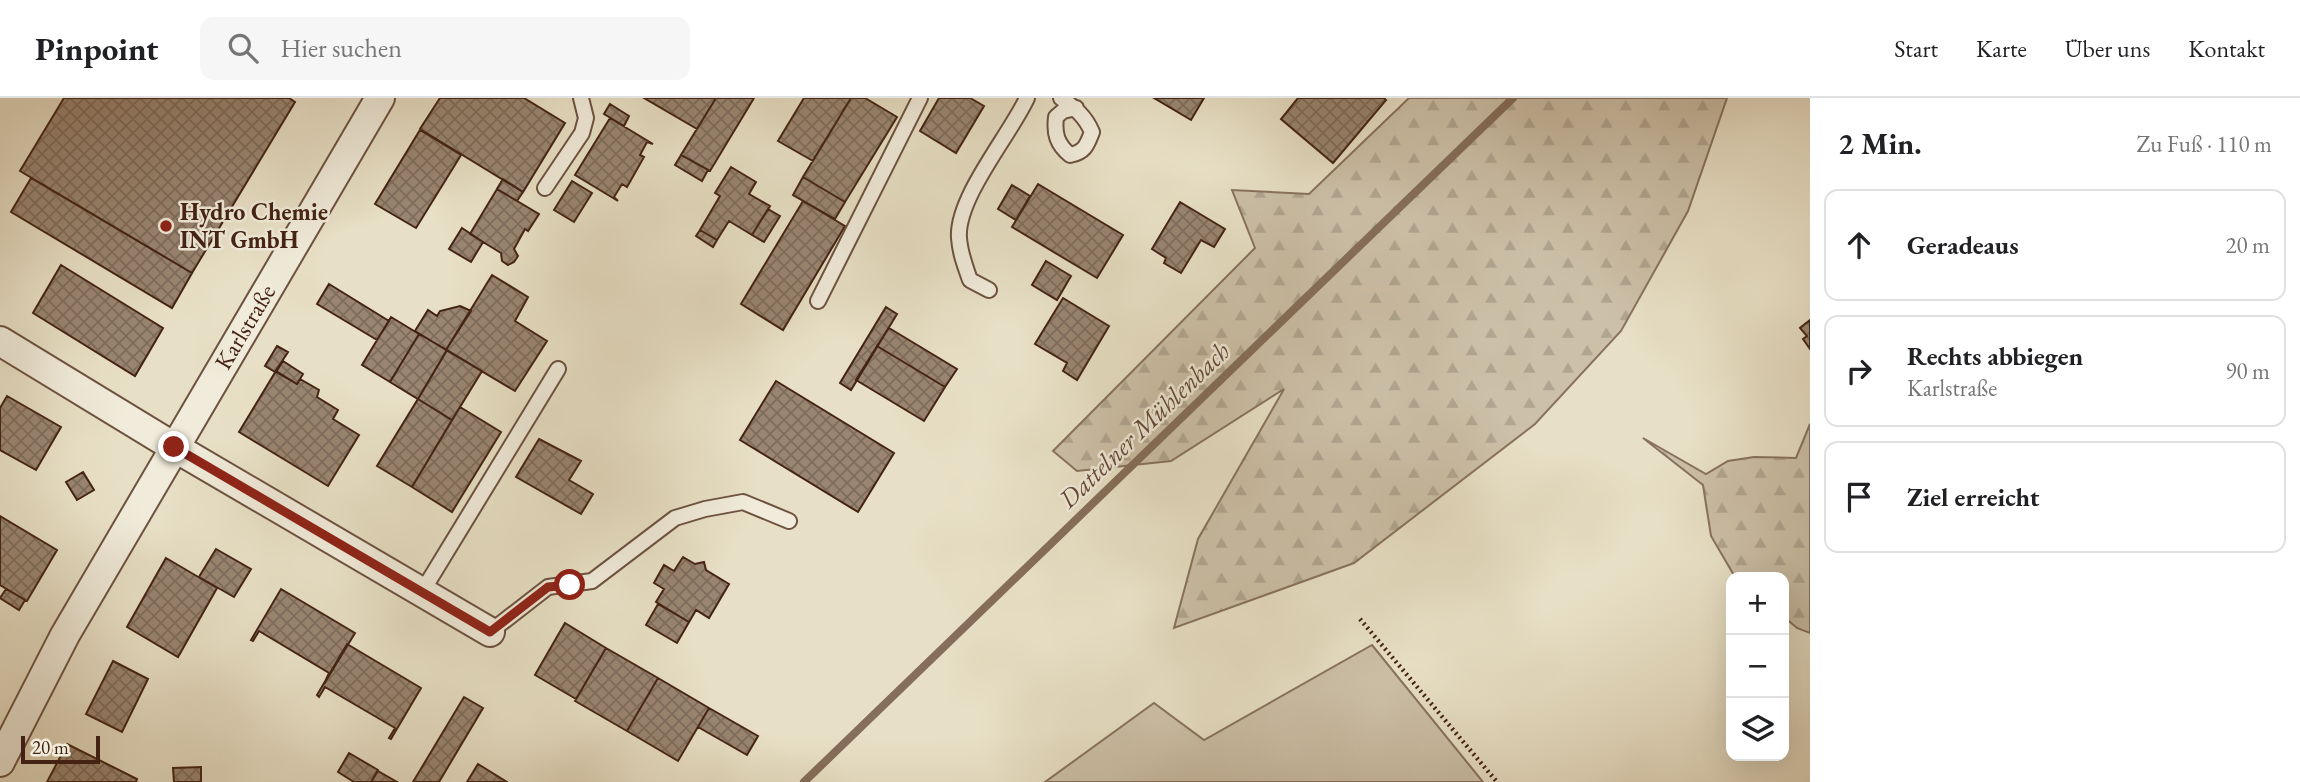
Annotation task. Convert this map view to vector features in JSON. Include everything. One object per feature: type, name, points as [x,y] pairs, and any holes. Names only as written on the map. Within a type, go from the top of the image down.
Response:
[{"type":"street","name":"Karlstraße","points":[[0,762],[65,635],[380,98]]},
{"type":"street","points":[[0,341],[174,447],[490,632]]},
{"type":"lane","points":[[545,188],[582,134],[586,118],[581,98]]},
{"type":"lane","points":[[818,301],[920,98]]},
{"type":"lane","points":[[989,290],[970,280],[962,261],[958,236],[970,196],[1027,98]]},
{"type":"lane","points":[[1062,98],[1076,108]]},
{"type":"lane","points":[[422,592],[558,369]]},
{"type":"lane","points":[[490,632],[548,587],[592,582],[675,518],[743,502],[789,521]]},
{"type":"path","points":[[1360,619],[1497,782]]},
{"type":"green space","points":[[1409,98],[1727,98],[1688,211],[1621,331],[1535,424],[1354,563],[1174,628],[1198,539],[1284,389],[1171,461],[1077,471],[1053,451],[1255,248],[1232,190],[1309,194]]},
{"type":"green space","points":[[1810,424],[1810,633],[1789,621],[1789,572],[1732,572],[1711,536],[1703,485],[1643,438],[1706,474],[1728,461],[1754,457],[1796,458]]},
{"type":"green space","points":[[1372,645],[1483,782],[1045,782],[1154,703],[1204,740]]},
{"type":"building","name":"Hydro Chemie INT GmbH","points":[[64,98],[289,98],[295,102],[192,273],[20,171]]},
{"type":"building","points":[[440,98],[524,98],[565,123],[523,192],[420,129]]},
{"type":"building","points":[[644,98],[716,98],[697,129]]},
{"type":"building","points":[[716,98],[754,98],[710,171],[681,155]]},
{"type":"building","points":[[804,98],[851,98],[813,161],[778,141]]},
{"type":"building","points":[[851,98],[865,98],[897,117],[845,202],[803,177]]},
{"type":"building","points":[[939,98],[970,98],[984,106],[956,153],[920,131]]},
{"type":"building","points":[[1154,98],[1204,98],[1191,120]]},
{"type":"building","points":[[1298,98],[1386,100],[1333,163],[1281,119]]},
{"type":"building","points":[[610,104],[629,116],[624,126],[604,114]]},
{"type":"building","points":[[610,118],[653,144],[647,142],[640,155],[644,157],[627,187],[622,184],[614,197],[618,201],[575,175]]},
{"type":"building","points":[[420,130],[461,155],[416,228],[375,204]]},
{"type":"building","points":[[681,155],[708,170],[702,181],[675,165]]},
{"type":"building","points":[[731,167],[756,182],[749,194],[770,206],[752,235],[729,221],[717,240],[700,230],[720,196],[715,193]]},
{"type":"building","points":[[803,177],[845,202],[835,219],[793,195]]},
{"type":"building","points":[[31,178],[192,273],[172,308],[11,212]]},
{"type":"building","points":[[503,179],[523,192],[517,201],[497,189]]},
{"type":"building","points":[[572,181],[592,193],[574,222],[554,210]]},
{"type":"building","points":[[1038,184],[1123,235],[1097,278],[1012,227]]},
{"type":"building","points":[[1012,185],[1030,196],[1016,220],[998,209]]},
{"type":"building","points":[[497,189],[539,214],[528,231],[525,229],[514,249],[518,256],[508,265],[502,261],[501,253],[470,234]]},
{"type":"building","points":[[803,201],[845,226],[783,330],[741,304]]},
{"type":"building","points":[[1180,202],[1225,229],[1214,247],[1201,240],[1181,273],[1164,263],[1166,258],[1152,249]]},
{"type":"building","points":[[768,209],[780,216],[764,242],[752,235]]},
{"type":"building","points":[[462,228],[483,242],[471,262],[449,249]]},
{"type":"building","points":[[700,230],[717,240],[713,247],[696,236]]},
{"type":"building","points":[[1046,261],[1071,276],[1057,300],[1032,285]]},
{"type":"building","points":[[61,265],[163,328],[135,376],[33,313]]},
{"type":"building","points":[[492,275],[528,297],[515,321],[547,341],[515,391],[446,350]]},
{"type":"building","points":[[329,284],[389,321],[377,340],[317,304]]},
{"type":"building","points":[[1063,298],[1109,326],[1077,380],[1063,371],[1067,363],[1035,344]]},
{"type":"building","points":[[460,306],[471,311],[446,350],[415,331],[428,310],[437,316],[440,311]]},
{"type":"building","points":[[886,307],[897,314],[851,390],[840,383]]},
{"type":"building","points":[[391,317],[419,334],[390,382],[362,365]]},
{"type":"building","points":[[1810,320],[1810,349],[1803,339],[1807,336],[1800,328]]},
{"type":"building","points":[[889,328],[957,369],[945,387],[877,346]]},
{"type":"building","points":[[419,334],[447,350],[418,399],[390,382]]},
{"type":"building","points":[[277,346],[288,352],[275,372],[265,366]]},
{"type":"building","points":[[877,346],[945,387],[924,421],[856,380]]},
{"type":"building","points":[[447,350],[482,371],[452,420],[418,399]]},
{"type":"building","points":[[283,361],[303,374],[297,384],[276,372]]},
{"type":"building","points":[[276,371],[297,384],[300,379],[319,390],[317,397],[338,410],[333,419],[359,435],[328,486],[239,432]]},
{"type":"building","points":[[776,381],[894,453],[858,512],[740,440]]},
{"type":"building","points":[[7,396],[61,427],[36,470],[0,450],[0,408]]},
{"type":"building","points":[[418,399],[452,420],[412,487],[377,466]]},
{"type":"building","points":[[460,407],[501,432],[452,512],[412,487]]},
{"type":"building","points":[[539,439],[581,461],[569,480],[593,494],[581,514],[516,477]]},
{"type":"building","points":[[83,472],[94,490],[77,500],[66,482]]},
{"type":"building","points":[[0,516],[57,550],[27,601],[0,585]]},
{"type":"building","points":[[216,549],[251,569],[234,597],[199,577]]},
{"type":"building","points":[[683,557],[695,564],[704,562],[706,570],[729,584],[709,618],[696,610],[689,622],[656,602],[664,589],[654,583],[664,565],[674,571]]},
{"type":"building","points":[[166,558],[217,588],[178,657],[127,627]]},
{"type":"building","points":[[6,589],[25,600],[19,610],[0,598]]},
{"type":"building","points":[[281,589],[355,633],[324,684],[329,673],[259,631],[253,641],[251,640]]},
{"type":"building","points":[[658,604],[689,622],[677,643],[646,625]]},
{"type":"building","points":[[565,623],[606,648],[576,699],[535,675]]},
{"type":"building","points":[[347,644],[421,688],[391,739],[389,738],[395,728],[325,687],[319,697],[317,695]]},
{"type":"building","points":[[606,648],[658,678],[627,731],[575,701]]},
{"type":"building","points":[[113,661],[148,679],[122,732],[86,714]]},
{"type":"building","points":[[658,678],[709,708],[678,761],[627,731]]},
{"type":"building","points":[[464,697],[483,708],[439,782],[413,782]]},
{"type":"building","points":[[709,708],[758,736],[747,755],[698,727]]},
{"type":"building","points":[[67,744],[137,779],[136,782],[47,782]]},
{"type":"building","points":[[349,753],[378,770],[371,782],[354,782],[338,772]]},
{"type":"building","points":[[478,764],[507,782],[467,782]]},
{"type":"building","points":[[201,767],[201,782],[174,782],[173,768]]},
{"type":"building","points":[[378,771],[397,782],[371,782]]},
{"type":"waterway","name":"Dattelner Mühlenbach","points":[[804,782],[1513,98]]},
{"type":"place","name":"Hydro Chemie INT GmbH","points":[[166,226]]},
{"type":"route","points":[[174,447],[490,632],[548,587],[570,585]]}]
